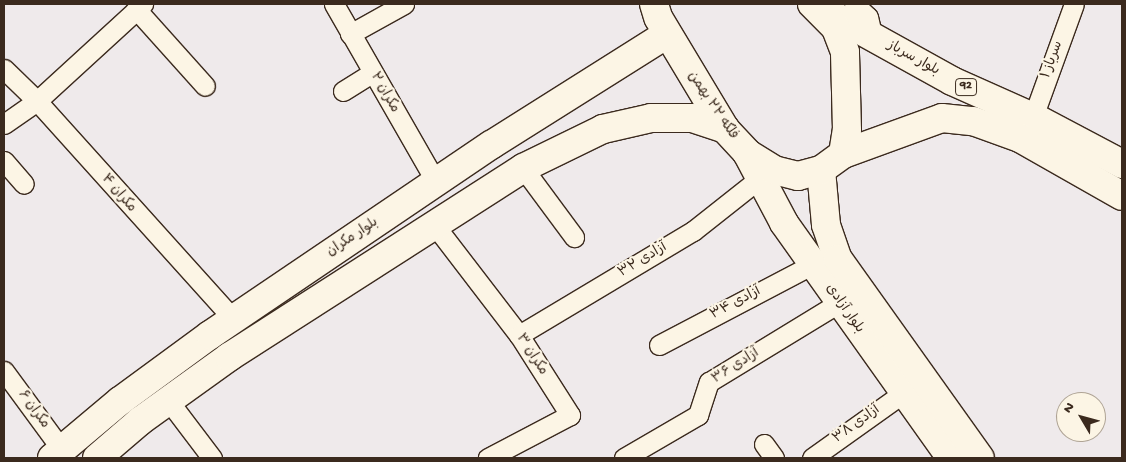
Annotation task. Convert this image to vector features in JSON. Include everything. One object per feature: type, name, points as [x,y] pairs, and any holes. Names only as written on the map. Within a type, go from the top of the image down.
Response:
[{"type":"main road","name":"بلوار سرباز","points":[[812,4],[952,81],[1033,116],[1122,164]]},
{"type":"main road","name":"92","points":[[812,4],[836,28],[845,52],[847,122],[843,154]]},
{"type":"main road","name":"فلکه ۲۲ بهمن","points":[[660,15],[725,129],[747,153],[774,170],[798,176],[821,170],[843,154]]},
{"type":"main road","name":"بلوار مکران","points":[[57,454],[120,401],[233,319],[531,119],[660,15]]},
{"type":"main road","points":[[97,458],[168,400],[433,223],[523,168],[603,129],[651,118],[692,118],[725,129]]},
{"type":"main road","points":[[843,154],[942,118],[973,121],[1020,138],[1122,196]]},
{"type":"main road","points":[[531,119],[544,122],[553,133],[548,156]]},
{"type":"main road","name":"بلوار آزادی","points":[[747,153],[784,223],[950,458]]},
{"type":"main road","name":"بلوار آزادی","points":[[821,170],[826,224],[838,259],[980,458]]},
{"type":"street","name":"مکران ۲","points":[[334,4],[436,182]]},
{"type":"street","points":[[350,34],[404,4]]},
{"type":"street","points":[[854,4],[868,17],[873,38]]},
{"type":"street","name":"سرباز ۱","points":[[1033,116],[1074,4]]},
{"type":"street","points":[[4,124],[37,101],[139,6],[205,86]]},
{"type":"street","name":"مکران ۴","points":[[4,68],[37,101],[233,319]]},
{"type":"street","points":[[343,92],[372,73]]},
{"type":"street","points":[[4,161],[24,184]]},
{"type":"street","points":[[523,168],[574,237]]},
{"type":"street","name":"آزادی ۳۲","points":[[519,335],[693,231],[760,178]]},
{"type":"street","name":"مکران ۳","points":[[433,223],[519,335],[570,415],[488,458]]},
{"type":"street","name":"آزادی ۳۴","points":[[659,344],[813,264]]},
{"type":"street","name":"آزادی ۳۶","points":[[624,458],[698,415],[709,382],[840,302]]},
{"type":"street","name":"مکران ۶","points":[[4,371],[57,454]]},
{"type":"street","name":"آزادی ۳۸","points":[[812,458],[903,392]]},
{"type":"street","points":[[168,400],[212,458]]}]
